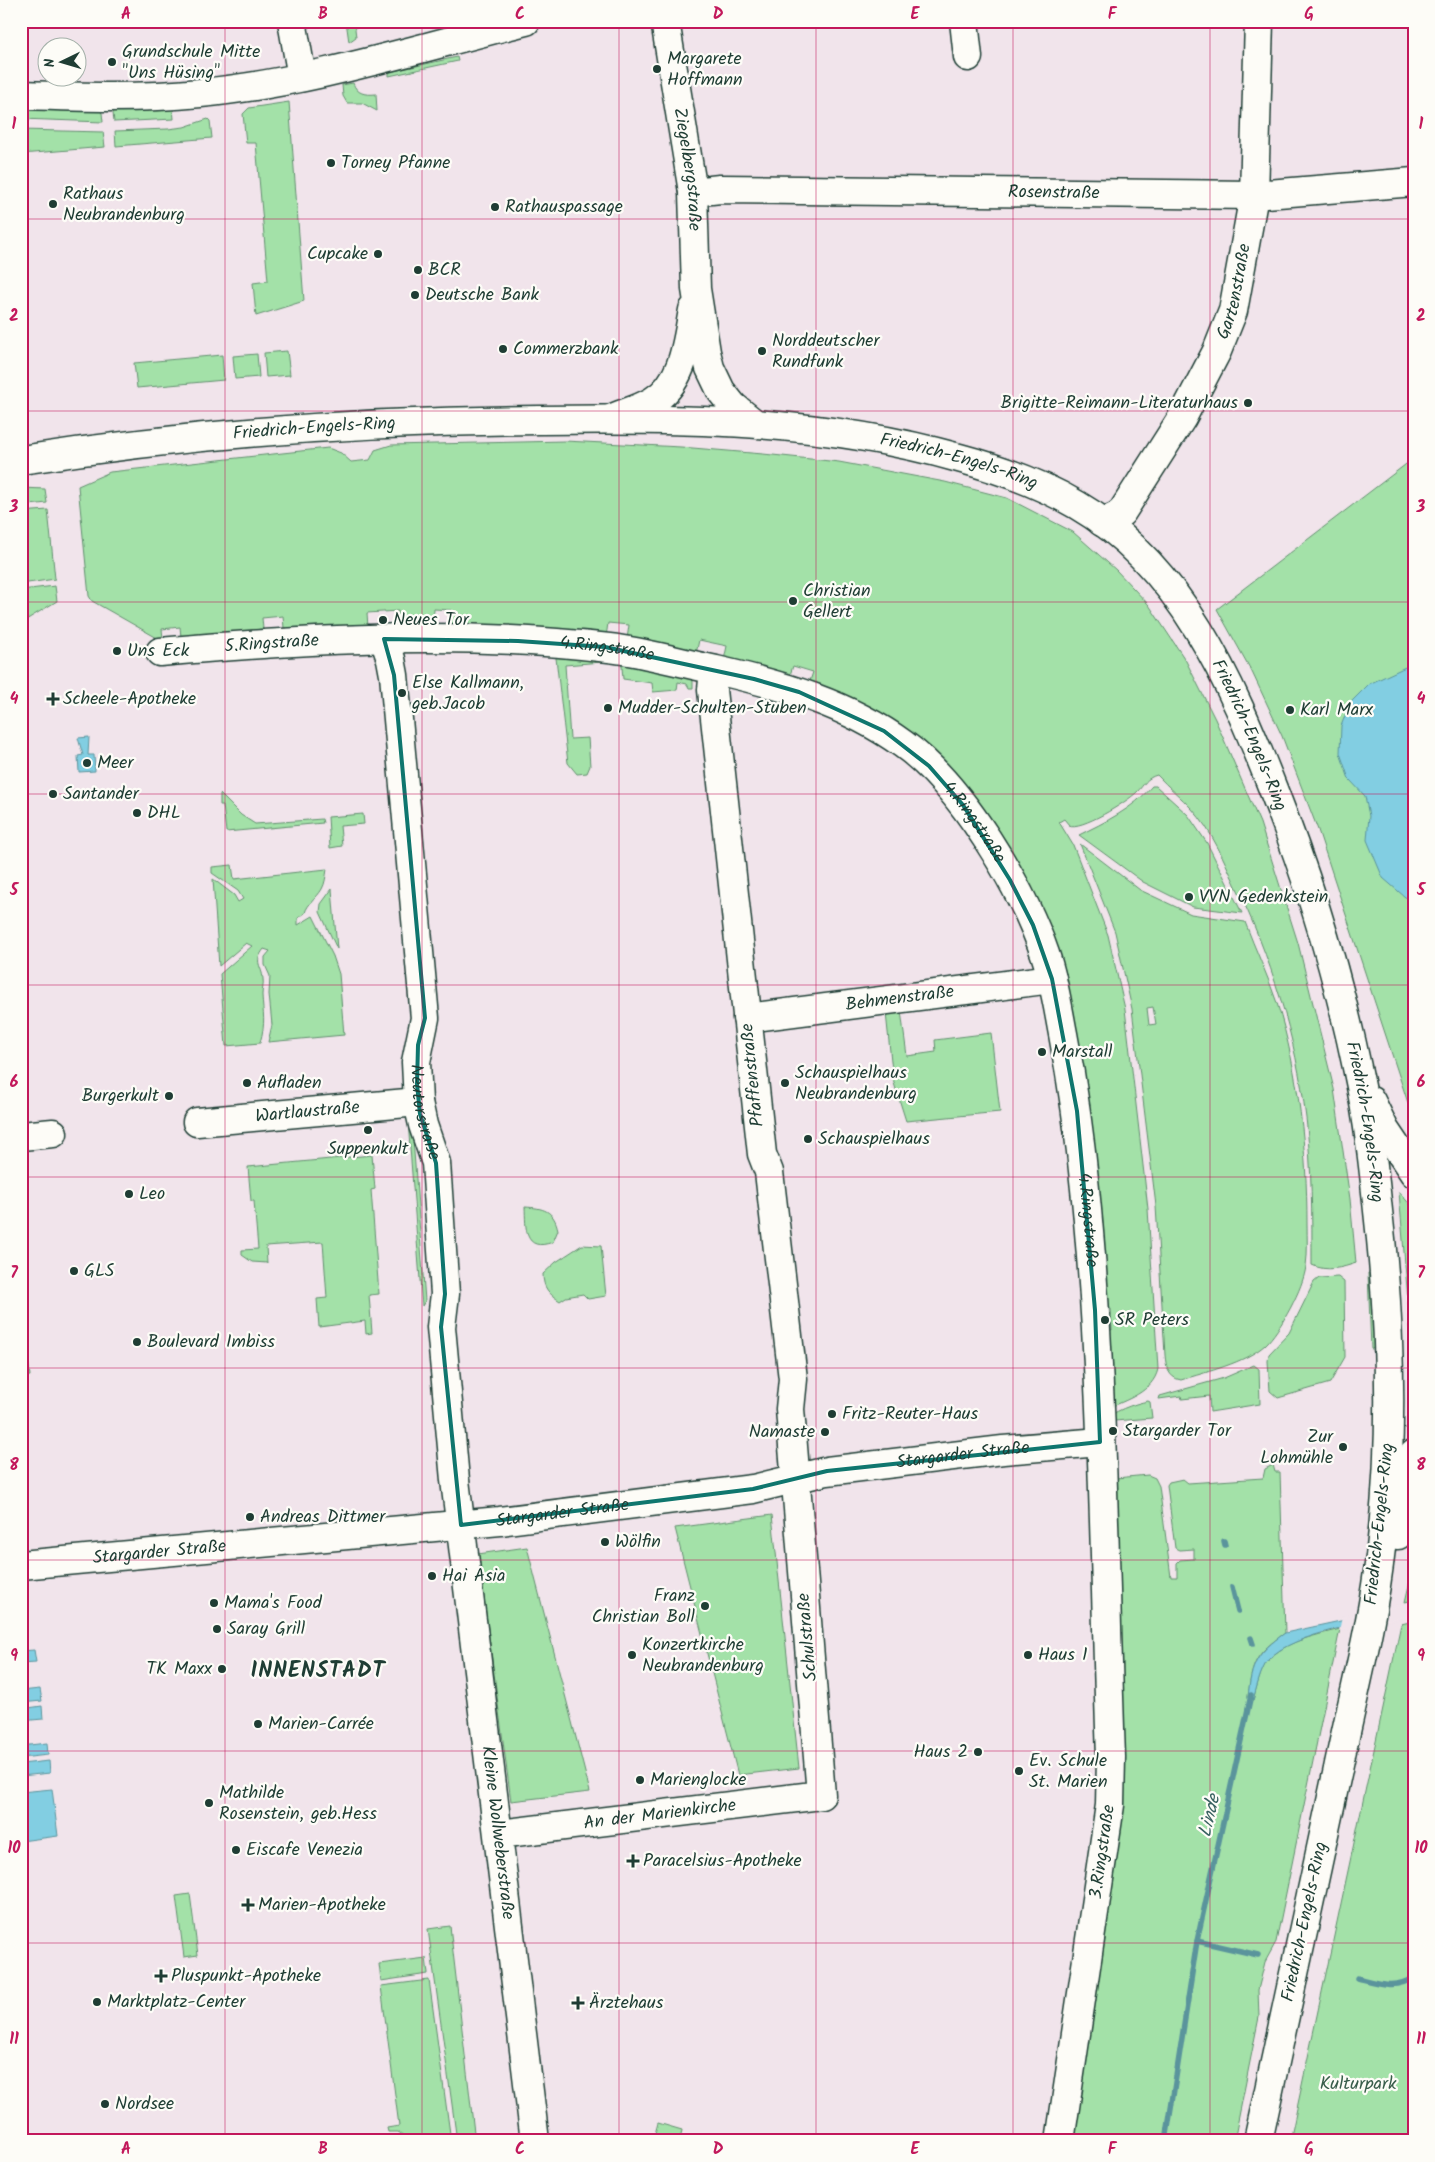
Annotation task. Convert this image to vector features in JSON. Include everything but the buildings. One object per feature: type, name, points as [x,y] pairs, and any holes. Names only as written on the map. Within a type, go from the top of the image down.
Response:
[{"type":"street","points":[[292,21],[302,77]]},
{"type":"street","points":[[21,96],[106,97],[199,94],[302,77],[526,21]]},
{"type":"street","name":"Ziegelbergstraße","points":[[665,21],[694,192],[696,289],[706,352],[712,374],[721,391],[733,406],[754,423]]},
{"type":"street","points":[[964,21],[968,57]]},
{"type":"street","name":"Gartenstraße","points":[[1112,517],[1182,418],[1217,351],[1233,312],[1254,195],[1259,21]]},
{"type":"street","name":"Rosenstraße","points":[[694,192],[720,189],[1254,195],[1414,182]]},
{"type":"street","name":"Ziegelbergstraße","points":[[668,388],[678,372],[685,352],[696,289]]},
{"type":"street","name":"Friedrich-Engels-Ring","points":[[609,419],[648,404],[668,388]]},
{"type":"street","name":"Friedrich-Engels-Ring","points":[[21,460],[80,451],[309,426],[428,421],[609,419],[754,423],[805,428],[863,436],[932,450],[995,468],[1031,482],[1075,504],[1112,517],[1185,608],[1215,658],[1250,730],[1286,822],[1320,922],[1341,999],[1360,1077],[1374,1171],[1384,1272],[1390,1366],[1389,1452],[1378,1579],[1258,2141]]},
{"type":"street","name":"5.Ringstraße","points":[[160,652],[384,639]]},
{"type":"street","name":"4.Ringstraße","points":[[384,639],[488,640],[605,647],[754,679],[799,692],[839,708],[884,731],[906,746],[929,766],[963,805],[983,833],[1033,925],[1052,979],[1077,1111],[1094,1301],[1100,1442]]},
{"type":"street","name":"Neutorstraße","points":[[384,639],[394,675],[425,1018],[416,1062],[418,1102],[423,1125],[436,1163],[445,1294],[441,1327],[461,1525]]},
{"type":"street","name":"Pfaffenstraße","points":[[714,670],[712,690],[762,1154],[769,1172],[793,1379],[790,1409],[796,1479]]},
{"type":"street","name":"Behmenstraße","points":[[747,1018],[1052,979]]},
{"type":"street","points":[[1360,1077],[1385,1130],[1414,1173]]},
{"type":"street","name":"Wartlaustraße","points":[[197,1122],[418,1102]]},
{"type":"street","points":[[21,1136],[54,1132]]},
{"type":"street","name":"Stargarder Straße","points":[[21,1565],[461,1525],[753,1489],[827,1472],[974,1453],[1100,1442]]},
{"type":"street","name":"3.Ringstraße","points":[[1060,2141],[1110,1805],[1111,1757],[1100,1442]]},
{"type":"street","points":[[1378,1579],[1397,1541],[1414,1454]]},
{"type":"street","name":"Schulstraße","points":[[796,1479],[821,1795]]},
{"type":"street","name":"Kleine Wollweberstraße","points":[[461,1525],[535,2141]]},
{"type":"street","name":"An der Marienkirche","points":[[499,1834],[821,1795]]},
{"type":"highlighted area","points":[[384,639],[518,641],[605,647],[754,679],[799,692],[884,731],[929,766],[963,805],[1010,880],[1033,925],[1052,979],[1077,1111],[1095,1310],[1100,1442],[827,1471],[753,1489],[461,1525],[441,1327],[445,1294],[436,1163],[420,1114],[417,1084],[418,1045],[425,1018],[394,675]]},
{"type":"green space","points":[[130,21],[171,21],[132,28]]},
{"type":"green space","points":[[346,21],[361,21],[355,29],[356,37],[349,42]]},
{"type":"green space","points":[[457,57],[458,61],[389,76],[389,72]]},
{"type":"green space","points":[[353,83],[357,90],[362,93],[376,94],[377,111],[362,103],[347,103],[343,96],[342,85]]},
{"type":"green space","points":[[289,102],[304,301],[256,316],[253,283],[268,281],[256,143],[246,143],[243,114],[249,108]]},
{"type":"green space","points":[[21,106],[99,109],[102,113],[103,122],[21,119]]},
{"type":"green space","points":[[173,108],[174,119],[114,122],[113,113],[115,109]]},
{"type":"green space","points":[[208,119],[210,121],[212,138],[116,146],[115,131],[184,127]]},
{"type":"green space","points":[[21,130],[103,132],[105,147],[21,154]]},
{"type":"green space","points":[[287,351],[290,375],[266,377],[264,353]]},
{"type":"green space","points":[[257,354],[259,377],[235,379],[233,356]]},
{"type":"green space","points":[[222,355],[224,380],[137,388],[134,363]]},
{"type":"green space","points":[[565,441],[681,447],[839,462],[945,482],[1007,498],[1073,532],[1116,570],[1149,605],[1186,661],[1215,719],[1260,823],[1298,943],[1334,1089],[1350,1199],[1356,1263],[1340,1268],[1328,1269],[1312,1265],[1311,1173],[1302,1088],[1289,1028],[1271,969],[1248,912],[1205,826],[1192,809],[1157,775],[1148,780],[1124,802],[1093,820],[1075,826],[1069,825],[1064,819],[1059,822],[1073,845],[1108,935],[1125,1009],[1148,1209],[1158,1369],[1151,1384],[1145,1389],[1106,1409],[1102,1331],[1112,1330],[1111,1309],[1100,1310],[1088,1094],[1081,1094],[989,829],[809,684],[813,672],[793,666],[789,678],[724,660],[727,646],[699,640],[696,654],[627,639],[629,625],[608,623],[606,637],[450,629],[451,610],[434,609],[433,628],[399,627],[398,611],[367,613],[368,627],[284,628],[283,616],[262,618],[263,629],[181,637],[180,627],[162,629],[163,639],[159,639],[92,601],[89,596],[78,486],[110,472],[328,448],[341,453],[351,462],[370,460],[375,450],[391,445]]},
{"type":"green space","points":[[1414,458],[1414,1121],[1318,830],[1282,736],[1252,672],[1217,609]]},
{"type":"green space","points":[[21,488],[45,489],[47,503],[21,506]]},
{"type":"green space","points":[[48,510],[55,579],[21,584],[21,512]]},
{"type":"green space","points":[[55,586],[57,601],[21,623],[21,590]]},
{"type":"green space","points":[[555,649],[614,661],[565,665],[570,739],[588,738],[590,766],[587,773],[577,774],[568,763]]},
{"type":"green space","points":[[621,655],[681,670],[693,679],[693,688],[678,682],[677,690],[653,692],[652,683],[623,679]]},
{"type":"green space","points":[[1152,786],[1156,786],[1188,815],[1207,843],[1242,913],[1193,907],[1143,882],[1079,835],[1109,820],[1136,802]]},
{"type":"green space","points":[[220,794],[241,815],[255,824],[322,819],[323,823],[226,832],[223,805],[220,805]]},
{"type":"green space","points":[[363,814],[364,824],[340,826],[342,846],[330,848],[328,817]]},
{"type":"green space","points":[[1080,844],[1140,890],[1191,914],[1245,922],[1277,1003],[1285,1030],[1296,1084],[1307,1196],[1307,1256],[1301,1285],[1284,1319],[1265,1345],[1236,1362],[1181,1380],[1170,1374],[1165,1359],[1156,1206],[1132,1009],[1115,932]],"holes":[[[1153,1007],[1156,1024],[1149,1025],[1147,1008]]]},
{"type":"green space","points":[[232,865],[234,879],[327,869],[322,889],[305,913],[298,918],[298,925],[313,916],[333,956],[339,974],[344,1035],[268,1042],[272,1025],[269,994],[270,976],[265,965],[265,957],[270,951],[264,949],[259,958],[263,981],[264,1024],[260,1043],[226,1046],[220,974],[252,946],[246,943],[219,966],[213,879],[234,895],[238,902],[243,899],[238,891],[212,873],[212,867]]},
{"type":"green space","points":[[332,889],[337,949],[320,912],[321,904]]},
{"type":"green space","points":[[901,1011],[907,1056],[936,1052],[935,1040],[991,1033],[1000,1112],[906,1121],[893,1080],[886,1013]]},
{"type":"green space","points":[[408,1121],[412,1125],[425,1301],[422,1306]]},
{"type":"green space","points":[[372,1155],[375,1189],[371,1190],[379,1294],[369,1295],[372,1333],[366,1334],[365,1321],[319,1327],[317,1299],[327,1298],[323,1242],[266,1246],[267,1263],[252,1262],[242,1255],[242,1250],[258,1249],[254,1201],[251,1201],[248,1167]]},
{"type":"green space","points":[[1399,1192],[1414,1209],[1414,1345],[1412,1348]]},
{"type":"green space","points":[[525,1207],[542,1209],[551,1214],[558,1230],[553,1242],[536,1244],[531,1241],[526,1230]]},
{"type":"green space","points":[[582,1245],[601,1246],[606,1296],[588,1299],[583,1294],[566,1297],[560,1301],[547,1290],[543,1274],[556,1262]]},
{"type":"green space","points":[[1368,1273],[1373,1273],[1380,1348],[1371,1349]]},
{"type":"green space","points":[[1338,1277],[1344,1282],[1345,1357],[1330,1383],[1278,1398],[1270,1391],[1269,1354],[1289,1333],[1314,1282],[1319,1278]]},
{"type":"green space","points":[[21,1301],[30,1376],[21,1377]]},
{"type":"green space","points":[[1254,1365],[1259,1369],[1260,1404],[1210,1412],[1209,1396],[1182,1399],[1181,1396],[1159,1399],[1160,1396],[1224,1378]]},
{"type":"green space","points":[[1150,1402],[1152,1418],[1102,1422],[1124,1408]]},
{"type":"green space","points":[[1273,1465],[1275,1472],[1280,1472],[1285,1633],[1267,1647],[1257,1660],[1251,1675],[1248,1697],[1250,1700],[1253,1700],[1264,1666],[1279,1651],[1308,1637],[1340,1629],[1276,1942],[1265,1962],[1258,1990],[1259,2017],[1234,2141],[1065,2141],[1115,1806],[1105,1479],[1148,1475],[1155,1478],[1159,1486],[1171,1577],[1177,1577],[1177,1563],[1180,1560],[1194,1559],[1194,1549],[1179,1550],[1175,1548],[1167,1485],[1169,1482],[1183,1479],[1188,1483],[1263,1478],[1265,1469]]},
{"type":"green space","points":[[772,1515],[799,1768],[738,1775],[675,1528]]},
{"type":"green space","points":[[527,1547],[590,1792],[511,1801],[478,1554]]},
{"type":"green space","points":[[1414,1564],[1414,1600],[1405,1602]]},
{"type":"green space","name":"Kulturpark","points":[[1414,1604],[1414,2141],[1290,2141],[1401,1624],[1410,1622]]},
{"type":"green space","points":[[190,1894],[198,1955],[184,1957],[176,1896]]},
{"type":"green space","points":[[450,1926],[475,2141],[457,2141],[428,1929]]},
{"type":"green space","points":[[426,1958],[428,1974],[381,1981],[379,1964]]},
{"type":"green space","points":[[429,1980],[451,2141],[412,2141],[398,2132],[388,2132],[387,2128],[399,2126],[381,1986]]},
{"type":"green space","points":[[658,2123],[682,2130],[680,2141],[653,2141]]},
{"type":"water","points":[[1414,663],[1414,900],[1405,897],[1383,878],[1367,840],[1369,816],[1365,796],[1349,779],[1340,753],[1341,726],[1350,703],[1369,684]]},
{"type":"water","points":[[89,737],[88,755],[94,755],[95,771],[79,772],[78,756],[83,755],[78,738]]},
{"type":"water","points":[[1414,1605],[1414,1613],[1336,1629],[1296,1642],[1280,1650],[1265,1664],[1253,1700],[1248,1698],[1251,1676],[1257,1660],[1268,1647],[1285,1633]]},
{"type":"water","points":[[34,1650],[36,1662],[21,1663],[21,1651]]},
{"type":"water","points":[[40,1689],[42,1701],[21,1703],[21,1691]]},
{"type":"water","points":[[42,1706],[43,1719],[21,1721],[21,1709]]},
{"type":"water","points":[[47,1743],[48,1755],[21,1758],[21,1746]]},
{"type":"water","points":[[49,1761],[50,1773],[21,1776],[21,1764]]},
{"type":"water","points":[[52,1789],[58,1836],[21,1841],[21,1792]]},
{"type":"pier","points":[[1414,1602],[1411,1616],[1339,1631],[1342,1617]]},
{"type":"waterway","points":[[1224,1541],[1225,1545]]},
{"type":"waterway","points":[[1232,1587],[1238,1611]]},
{"type":"waterway","points":[[1251,1638],[1253,1644]]},
{"type":"waterway","name":"Linde","points":[[1166,2141],[1197,1941],[1251,1695]]},
{"type":"waterway","points":[[1197,1941],[1258,1955]]},
{"type":"waterway","points":[[1357,1978],[1393,1984],[1407,1981],[1414,1977]]},
{"type":"place","name":"Grundschule Mitte \"Uns Hüsing\"","points":[[112,62]]},
{"type":"place","name":"Margarete Hoffmann","points":[[657,69]]},
{"type":"place","name":"Torney Pfanne","points":[[331,163]]},
{"type":"place","name":"Rathaus Neubrandenburg","points":[[53,204]]},
{"type":"place","name":"Rathauspassage","points":[[495,207]]},
{"type":"place","name":"Cupcake","points":[[378,254]]},
{"type":"place","name":"BCR","points":[[418,270]]},
{"type":"place","name":"Deutsche Bank","points":[[415,295]]},
{"type":"place","name":"Commerzbank","points":[[503,349]]},
{"type":"place","name":"Norddeutscher Rundfunk","points":[[762,351]]},
{"type":"place","name":"Brigitte-Reimann-Literaturhaus","points":[[1248,403]]},
{"type":"place","name":"Christian Gellert","points":[[793,601]]},
{"type":"place","name":"Neues Tor","points":[[383,620]]},
{"type":"place","name":"Uns Eck","points":[[117,651]]},
{"type":"place","name":"Else Kallmann, geb.Jacob","points":[[402,693]]},
{"type":"place","name":"Scheele-Apotheke","points":[[53,699]]},
{"type":"place","name":"Mudder-Schulten-Stuben","points":[[608,708]]},
{"type":"place","name":"Karl Marx","points":[[1290,710]]},
{"type":"place","name":"Meer","points":[[87,763]]},
{"type":"place","name":"Santander","points":[[53,794]]},
{"type":"place","name":"DHL","points":[[137,813]]},
{"type":"place","name":"VVN Gedenkstein","points":[[1189,897]]},
{"type":"place","name":"Marstall","points":[[1042,1052]]},
{"type":"place","name":"Aufladen","points":[[247,1083]]},
{"type":"place","name":"Schauspielhaus Neubrandenburg","points":[[785,1083]]},
{"type":"place","name":"Burgerkult","points":[[169,1096]]},
{"type":"place","name":"Suppenkult","points":[[368,1130]]},
{"type":"place","name":"Schauspielhaus","points":[[808,1139]]},
{"type":"place","name":"Leo","points":[[129,1194]]},
{"type":"place","name":"GLS","points":[[74,1271]]},
{"type":"place","name":"SR Peters","points":[[1105,1320]]},
{"type":"place","name":"Boulevard Imbiss","points":[[137,1342]]},
{"type":"place","name":"Fritz-Reuter-Haus","points":[[832,1414]]},
{"type":"place","name":"Stargarder Tor","points":[[1113,1431]]},
{"type":"place","name":"Namaste","points":[[825,1432]]},
{"type":"place","name":"Zur Lohmühle","points":[[1343,1447]]},
{"type":"place","name":"Andreas Dittmer","points":[[250,1517]]},
{"type":"place","name":"Wölfin","points":[[605,1542]]},
{"type":"place","name":"Hai Asia","points":[[432,1576]]},
{"type":"place","name":"Mama's Food","points":[[214,1603]]},
{"type":"place","name":"Franz Christian Boll","points":[[705,1606]]},
{"type":"place","name":"Saray Grill","points":[[217,1629]]},
{"type":"place","name":"Konzertkirche Neubrandenburg","points":[[632,1655]]},
{"type":"place","name":"Haus 1","points":[[1028,1655]]},
{"type":"place","name":"TK Maxx","points":[[222,1669]]},
{"type":"place","name":"Marien-Carrée","points":[[258,1724]]},
{"type":"place","name":"Haus 2","points":[[978,1752]]},
{"type":"place","name":"Ev. Schule St. Marien","points":[[1019,1771]]},
{"type":"place","name":"Marienglocke","points":[[640,1780]]},
{"type":"place","name":"Mathilde Rosenstein, geb.Hess","points":[[209,1803]]},
{"type":"place","name":"Eiscafe Venezia","points":[[236,1850]]},
{"type":"place","name":"Paracelsius-Apotheke","points":[[633,1861]]},
{"type":"place","name":"Marien-Apotheke","points":[[248,1905]]},
{"type":"place","name":"Pluspunkt-Apotheke","points":[[161,1976]]},
{"type":"place","name":"Marktplatz-Center","points":[[97,2002]]},
{"type":"place","name":"Ärztehaus","points":[[578,2003]]},
{"type":"place","name":"Nordsee","points":[[105,2104]]},
{"type":"district","name":"INNENSTADT","points":[[318,1671]]}]
